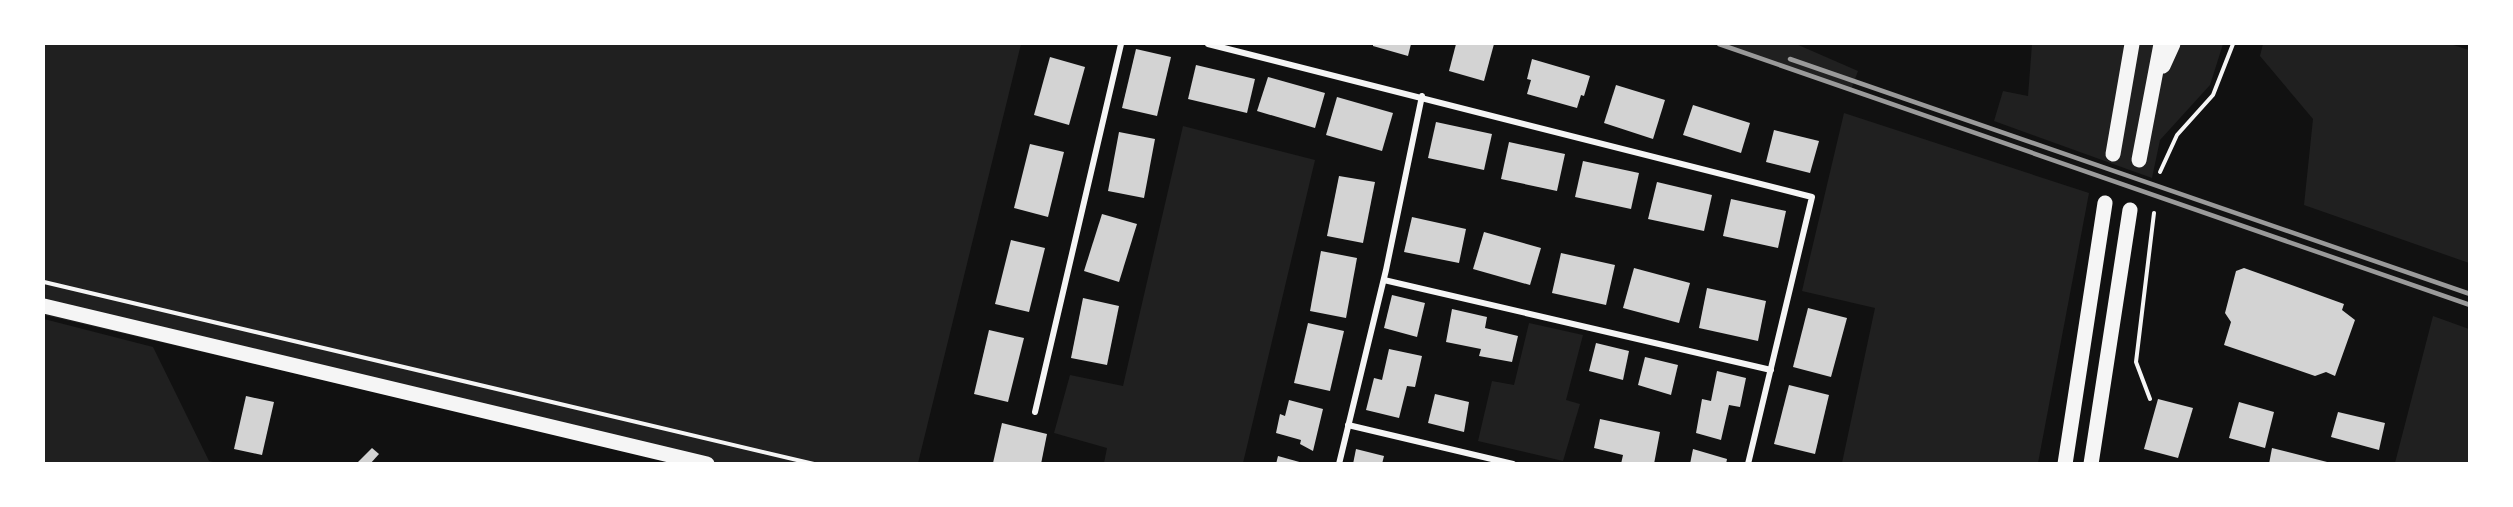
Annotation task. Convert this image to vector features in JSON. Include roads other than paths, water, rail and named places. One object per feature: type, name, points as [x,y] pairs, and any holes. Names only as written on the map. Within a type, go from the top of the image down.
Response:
[{"type":"main road","points":[[2113,154],[2132,44]]},
{"type":"main road","points":[[2139,160],[2161,44]]},
{"type":"main road","points":[[2151,90],[2173,44]]},
{"type":"main road","points":[[2065,464],[2105,203]]},
{"type":"main road","points":[[2091,464],[2130,210]]},
{"type":"main road","points":[[44,306],[707,464]]},
{"type":"street","points":[[1035,412],[1122,44]]},
{"type":"street","points":[[1208,44],[1422,96],[1812,197],[1748,464]]},
{"type":"street","points":[[1339,464],[1384,280],[1422,96]]},
{"type":"street","points":[[1384,280],[1771,370]]},
{"type":"street","points":[[1348,425],[1513,464]]},
{"type":"railway","points":[[1719,44],[2470,305]]},
{"type":"railway","points":[[1790,59],[2470,294]]}]
